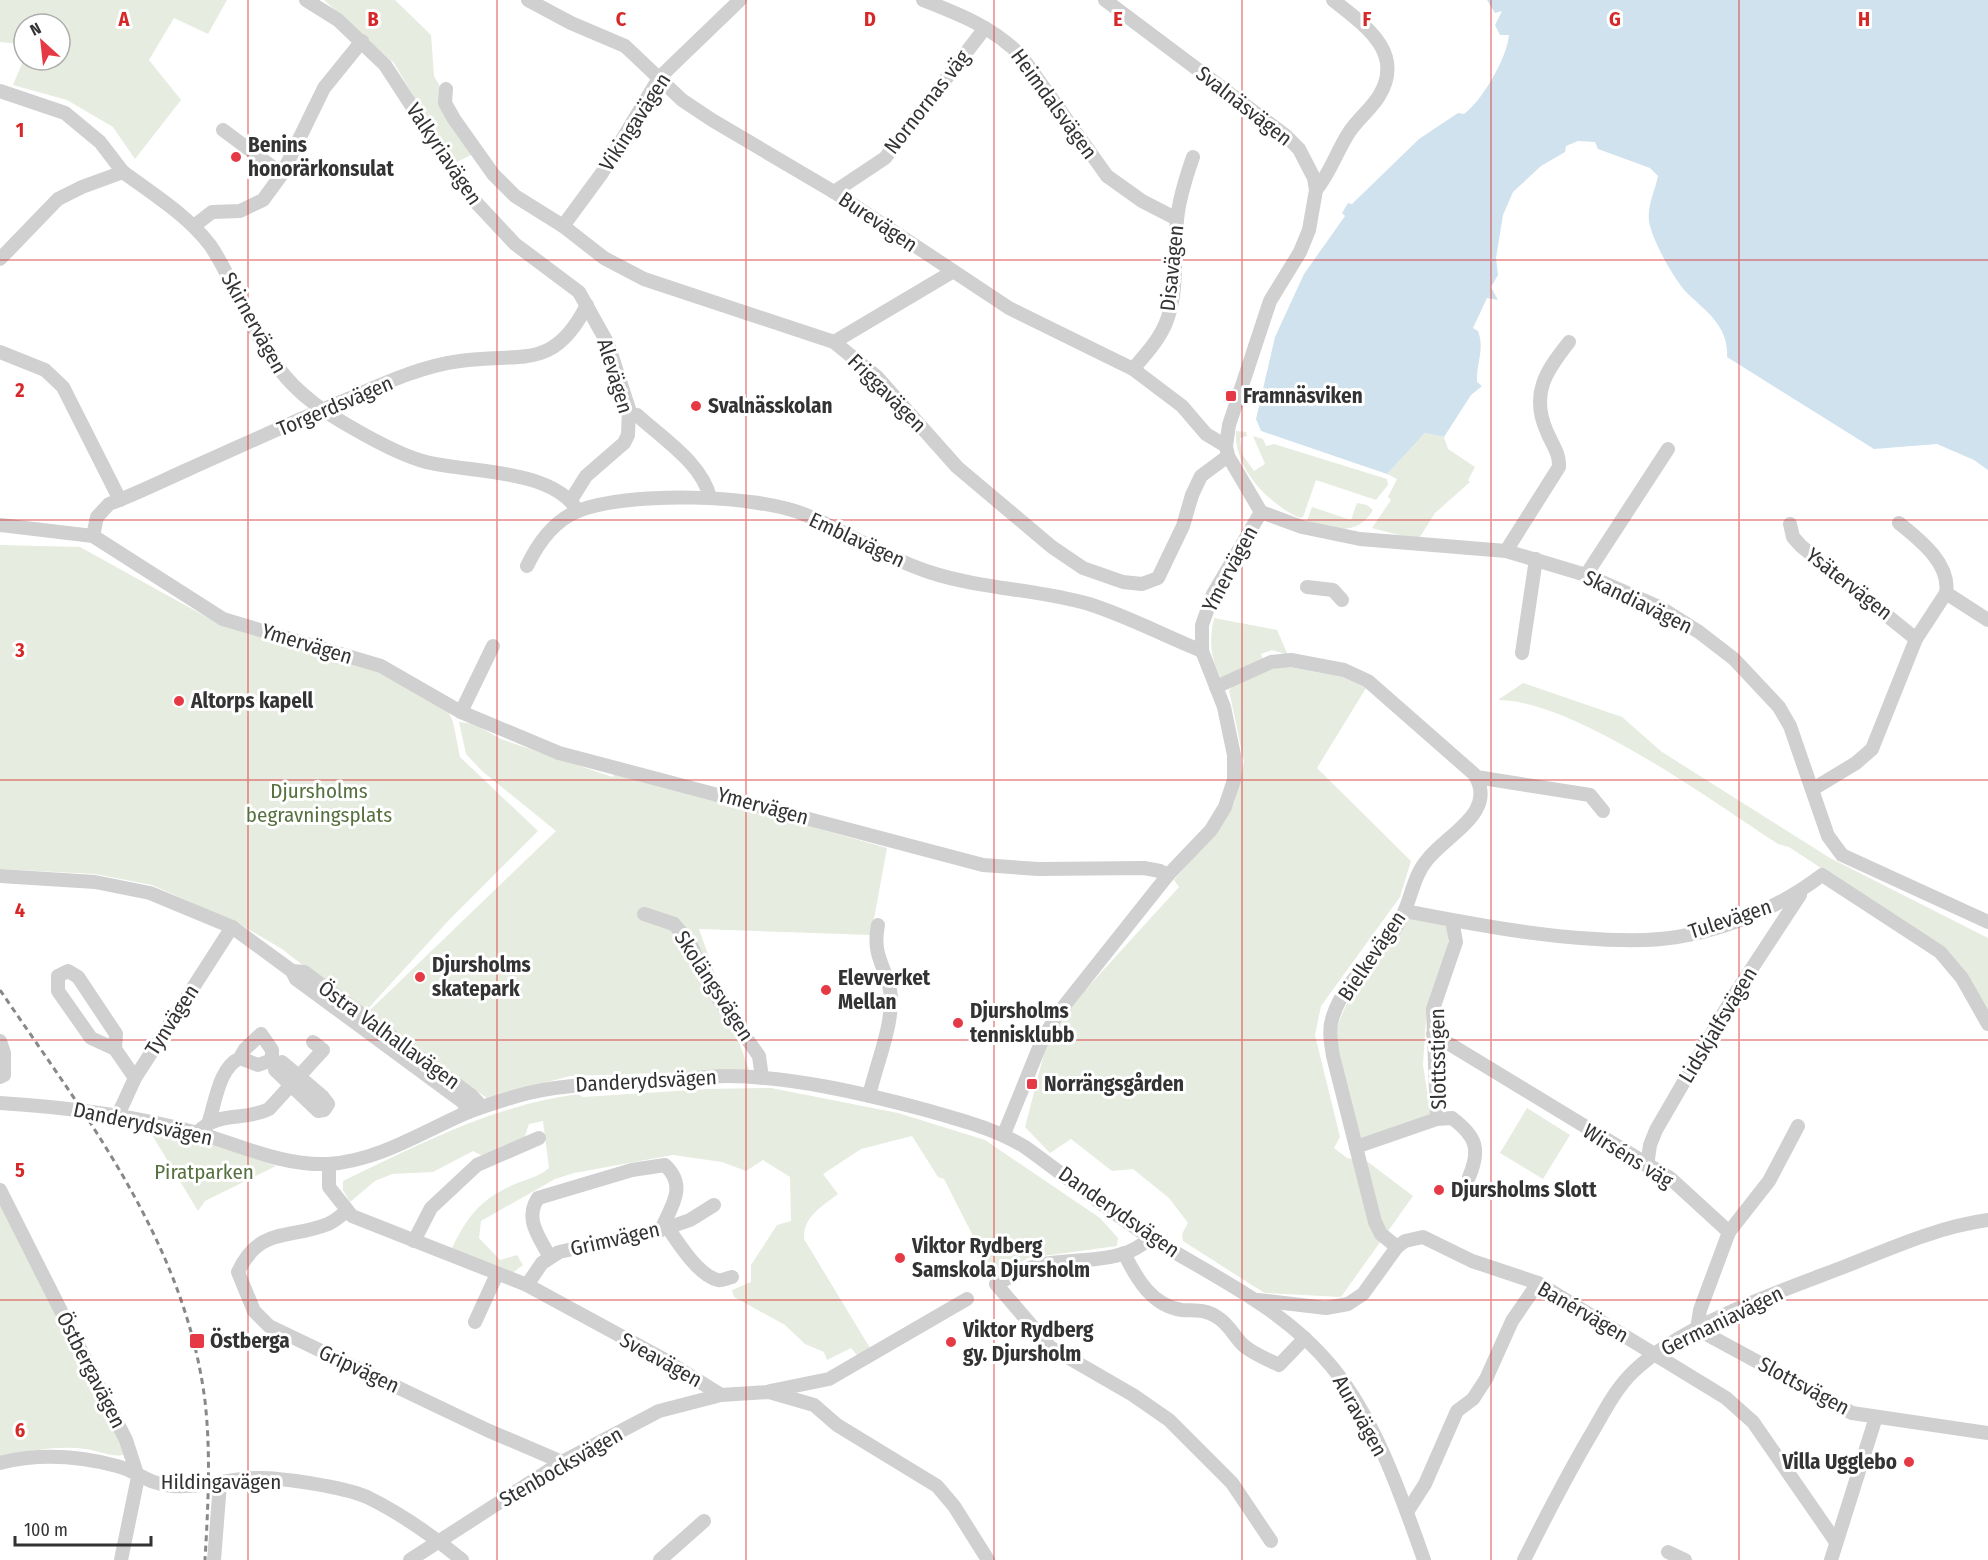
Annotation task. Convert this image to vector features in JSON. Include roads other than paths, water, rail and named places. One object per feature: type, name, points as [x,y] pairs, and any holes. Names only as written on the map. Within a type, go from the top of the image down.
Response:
[{"type":"street","name":"Valkyriavägen","points":[[306,0],[338,20],[385,65],[471,197],[515,244],[579,292],[587,305]]},
{"type":"street","name":"Burevägen","points":[[528,0],[571,23],[625,46],[682,99],[712,120],[834,192],[952,272],[1028,319],[1062,333],[1133,369],[1182,406],[1206,434],[1227,451]]},
{"type":"street","name":"Vikingavägen","points":[[563,226],[602,173],[659,78],[740,0]]},
{"type":"street","name":"Heimdalsvägen","points":[[923,0],[997,33],[1022,57],[1107,176],[1142,201],[1177,219]]},
{"type":"street","name":"Svalnäsvägen","points":[[1105,0],[1284,135],[1299,149],[1308,165],[1316,190],[1309,230],[1300,252],[1270,301],[1259,330],[1230,419],[1227,451]]},
{"type":"street","points":[[1316,190],[1336,162],[1350,131],[1370,110],[1387,79],[1386,61],[1379,40],[1372,30],[1333,0]]},
{"type":"street","name":"Nornornas väg","points":[[834,192],[885,158],[985,28]]},
{"type":"street","points":[[194,226],[212,212],[250,208],[263,200],[282,174],[324,88],[362,41]]},
{"type":"street","name":"Friggavägen","points":[[446,88],[445,103],[454,119],[493,174],[515,196],[563,226],[604,258],[644,279],[834,342],[877,377],[957,466],[1032,532],[1083,568],[1123,582],[1142,584],[1158,578],[1183,526],[1192,495],[1201,476],[1227,451]]},
{"type":"street","name":"Skirnervägen","points":[[0,91],[65,113],[100,142],[123,172],[194,226],[222,265],[273,364],[291,386],[322,410],[357,431],[418,460],[518,476],[575,505]]},
{"type":"street","points":[[223,130],[282,174]]},
{"type":"street","name":"Disavägen","points":[[1133,369],[1158,339],[1167,320],[1176,263],[1177,219],[1193,157]]},
{"type":"street","points":[[0,259],[58,200],[82,187],[123,172]]},
{"type":"street","points":[[834,342],[952,272]]},
{"type":"street","name":"Torgerdsvägen","points":[[93,536],[97,517],[102,510],[120,500],[322,410],[419,371],[459,361],[539,354],[555,348],[569,335],[587,305]]},
{"type":"street","name":"Alevägen","points":[[575,505],[586,476],[624,443],[628,435],[629,414],[608,344],[587,305]]},
{"type":"street","points":[[1506,551],[1560,467],[1560,458],[1542,415],[1540,395],[1542,380],[1569,342]]},
{"type":"street","points":[[0,352],[45,370],[63,387],[120,500]]},
{"type":"street","points":[[629,414],[637,415],[686,459],[702,479],[710,498]]},
{"type":"street","points":[[1586,575],[1668,449]]},
{"type":"street","points":[[1227,451],[1261,512]]},
{"type":"street","name":"Emblavägen","points":[[526,566],[544,536],[575,505],[645,498],[710,498],[772,506],[805,514],[885,556],[932,573],[1089,604],[1202,651]]},
{"type":"street","name":"Skandiavägen","points":[[1261,512],[1302,527],[1360,539],[1506,551],[1586,575],[1660,608],[1699,632],[1734,659],[1779,707],[1790,726],[1828,836],[1842,855],[1988,922]]},
{"type":"street","name":"Ymervägen","points":[[0,525],[93,536],[223,619],[381,666],[461,712],[559,753],[983,865],[1038,869],[1144,868],[1160,870],[1168,875],[1211,830],[1225,807],[1234,780],[1234,754],[1229,724],[1202,651],[1202,625],[1206,612],[1261,512]]},
{"type":"street","points":[[1812,789],[1856,763],[1872,750],[1916,639],[1946,593],[1947,583],[1941,566],[1921,541],[1899,523]]},
{"type":"street","name":"Ysätervägen","points":[[1790,524],[1793,537],[1801,546],[1916,639]]},
{"type":"street","points":[[1522,653],[1536,559]]},
{"type":"street","points":[[1307,587],[1333,590],[1341,600]]},
{"type":"street","points":[[1946,593],[1988,620]]},
{"type":"street","points":[[461,712],[493,646]]},
{"type":"street","points":[[1216,687],[1271,662],[1291,660],[1344,670],[1368,681],[1476,777],[1599,801]]},
{"type":"street","name":"Bielkevägen","points":[[1397,1247],[1381,1234],[1375,1222],[1333,1056],[1330,1033],[1332,1017],[1346,992],[1405,910],[1415,880],[1427,859],[1472,817],[1480,804],[1482,793],[1476,777]]},
{"type":"street","points":[[1004,1134],[1043,1038],[1060,1011],[1168,875]]},
{"type":"street","name":"Tulevägen","points":[[1405,910],[1452,920],[1564,936],[1646,940],[1712,928],[1773,906],[1803,891],[1822,875],[1921,937],[1950,962],[1988,1024]]},
{"type":"street","name":"Östra Valhallavägen","points":[[0,876],[95,882],[150,893],[232,927],[292,971],[296,979],[463,1102],[468,1112]]},
{"type":"street","name":"Lidskjalfsvägen","points":[[1647,1166],[1650,1145],[1656,1130],[1734,997],[1803,891]]},
{"type":"street","name":"Skolängsvägen","points":[[645,914],[674,924],[690,943],[710,987],[759,1056],[762,1078]]},
{"type":"street","name":"Slottsstigen","points":[[1452,920],[1456,942],[1433,1009],[1437,1119],[1452,1118],[1469,1131],[1476,1154],[1469,1178]]},
{"type":"street","points":[[869,1096],[890,1013],[888,984],[878,959],[876,938],[878,925]]},
{"type":"street","name":"Tynvägen","points":[[118,1115],[135,1077],[232,927]]},
{"type":"street","points":[[115,1049],[116,1034],[78,977],[68,971],[58,976],[58,991],[91,1038],[115,1049],[135,1077]]},
{"type":"street","name":"Östra Valhallavägen","points":[[292,971],[304,972],[463,1089],[482,1107]]},
{"type":"street","name":"Wirséns väg","points":[[1433,1035],[1670,1178],[1729,1232]]},
{"type":"street","points":[[0,1041],[4,1053],[4,1076],[0,1077]]},
{"type":"street","points":[[209,1121],[258,1114],[269,1109],[323,1050],[313,1042]]},
{"type":"street","points":[[198,1133],[209,1121],[222,1078],[231,1063],[240,1058]]},
{"type":"street","name":"Danderydsvägen","points":[[0,1103],[49,1106],[118,1115],[198,1133],[270,1157],[329,1164],[366,1157],[413,1139],[482,1107],[520,1095],[574,1084],[659,1082],[724,1076],[762,1078],[869,1096],[1004,1134],[1150,1237],[1256,1300]]},
{"type":"street","points":[[1356,1147],[1437,1119]]},
{"type":"street","points":[[1697,1329],[1700,1310],[1729,1232],[1768,1181],[1798,1126]]},
{"type":"street","points":[[414,1241],[431,1208],[477,1166],[539,1138]]},
{"type":"street","name":"Sveavägen","points":[[329,1164],[329,1186],[347,1211],[368,1224],[527,1285],[665,1360],[721,1395],[769,1392],[814,1405],[837,1425],[937,1486],[954,1506],[988,1560]]},
{"type":"street","points":[[549,1256],[532,1222],[531,1209],[538,1198],[632,1170],[664,1165],[674,1173],[678,1190],[664,1229],[711,1276],[719,1280],[732,1277]]},
{"type":"street","name":"Östbergavägen","points":[[0,1190],[126,1440],[138,1477],[121,1560]]},
{"type":"street","name":"Grimvägen","points":[[527,1285],[534,1272],[549,1256],[664,1229],[690,1220],[714,1205]]},
{"type":"street","name":"Gripvägen","points":[[347,1211],[329,1224],[271,1236],[255,1246],[246,1256],[238,1272],[254,1311],[269,1326],[487,1430],[562,1462]]},
{"type":"street","name":"Germaniavägen","points":[[1524,1560],[1564,1479],[1614,1395],[1633,1372],[1655,1354],[1697,1329],[1773,1294],[1924,1236],[1988,1220]]},
{"type":"street","points":[[1150,1237],[1142,1246],[1124,1253],[1038,1265],[996,1284],[1050,1347],[1133,1395],[1169,1420],[1232,1483],[1271,1541]]},
{"type":"street","name":"Banérvägen","points":[[1397,1247],[1405,1241],[1423,1237],[1472,1261],[1538,1283],[1726,1398],[1753,1422],[1802,1488],[1836,1542]]},
{"type":"street","points":[[1256,1300],[1326,1308],[1348,1304],[1363,1293],[1397,1247]]},
{"type":"street","points":[[1124,1253],[1133,1273],[1152,1296],[1178,1309],[1200,1309],[1215,1315],[1233,1330],[1245,1347],[1279,1365],[1305,1338]]},
{"type":"street","points":[[475,1322],[497,1274]]},
{"type":"street","points":[[1407,1512],[1425,1484],[1457,1411],[1473,1399],[1486,1379],[1512,1321],[1538,1283]]},
{"type":"street","points":[[769,1392],[829,1379],[968,1299]]},
{"type":"street","name":"Auravägen","points":[[1256,1300],[1305,1338],[1333,1368],[1363,1415],[1407,1512],[1424,1560]]},
{"type":"street","name":"Slottsvägen","points":[[1697,1329],[1838,1407],[1876,1417],[1988,1433]]},
{"type":"street","points":[[814,1405],[829,1379]]},
{"type":"street","name":"Stenbocksvägen","points":[[410,1560],[562,1462],[659,1411],[721,1395]]},
{"type":"street","points":[[1831,1560],[1876,1417]]},
{"type":"street","name":"Hildingavägen","points":[[0,1463],[58,1456],[120,1467],[138,1477],[172,1486],[220,1484],[255,1478],[298,1482],[366,1497],[438,1541],[462,1560]]},
{"type":"street","points":[[214,1560],[220,1484]]},
{"type":"street","points":[[660,1560],[704,1521]]},
{"type":"street","points":[[1668,1552],[1685,1560]]},
{"type":"water","points":[[1487,0],[1988,0],[1988,470],[1974,460],[1937,444],[1874,449],[1727,357],[1727,346],[1721,329],[1682,288],[1654,238],[1649,215],[1658,176],[1650,168],[1598,149],[1595,142],[1578,141],[1566,146],[1565,152],[1541,166],[1513,192],[1503,215],[1496,258],[1498,275],[1491,287],[1498,300],[1487,298],[1473,328],[1478,331],[1480,338],[1477,382],[1482,386],[1471,395],[1444,437],[1425,433],[1387,474],[1261,431],[1256,419],[1275,337],[1304,274],[1345,216],[1342,213],[1348,203],[1352,204],[1419,139],[1458,113],[1464,114],[1471,108],[1499,67],[1509,35],[1500,35],[1495,25],[1502,11],[1495,13]]},
{"type":"railway","points":[[0,990],[66,1086],[128,1184],[177,1288],[194,1343],[205,1401],[208,1461],[205,1560]]},
{"type":"place","name":"Benins honorärkonsulat","points":[[236,157]]},
{"type":"place","name":"Framnäsviken","points":[[1231,396]]},
{"type":"place","name":"Svalnässkolan","points":[[696,406]]},
{"type":"place","name":"Altorps kapell","points":[[179,701]]},
{"type":"place","name":"Djursholms skatepark","points":[[420,977]]},
{"type":"place","name":"Elevverket Mellan","points":[[826,990]]},
{"type":"place","name":"Djursholms tennisklubb","points":[[958,1023]]},
{"type":"place","name":"Norrängsgården","points":[[1032,1084]]},
{"type":"place","name":"Djursholms Slott","points":[[1439,1190]]},
{"type":"place","name":"Viktor Rydberg Samskola Djursholm","points":[[900,1258]]},
{"type":"place","name":"Östberga","points":[[197,1341]]},
{"type":"place","name":"Viktor Rydberg gy. Djursholm","points":[[951,1342]]},
{"type":"place","name":"Villa Ugglebo","points":[[1909,1462]]},
{"type":"park label","name":"Djursholms begravningsplats","points":[[319,803]]},
{"type":"park label","name":"Piratparken","points":[[204,1172]]}]
